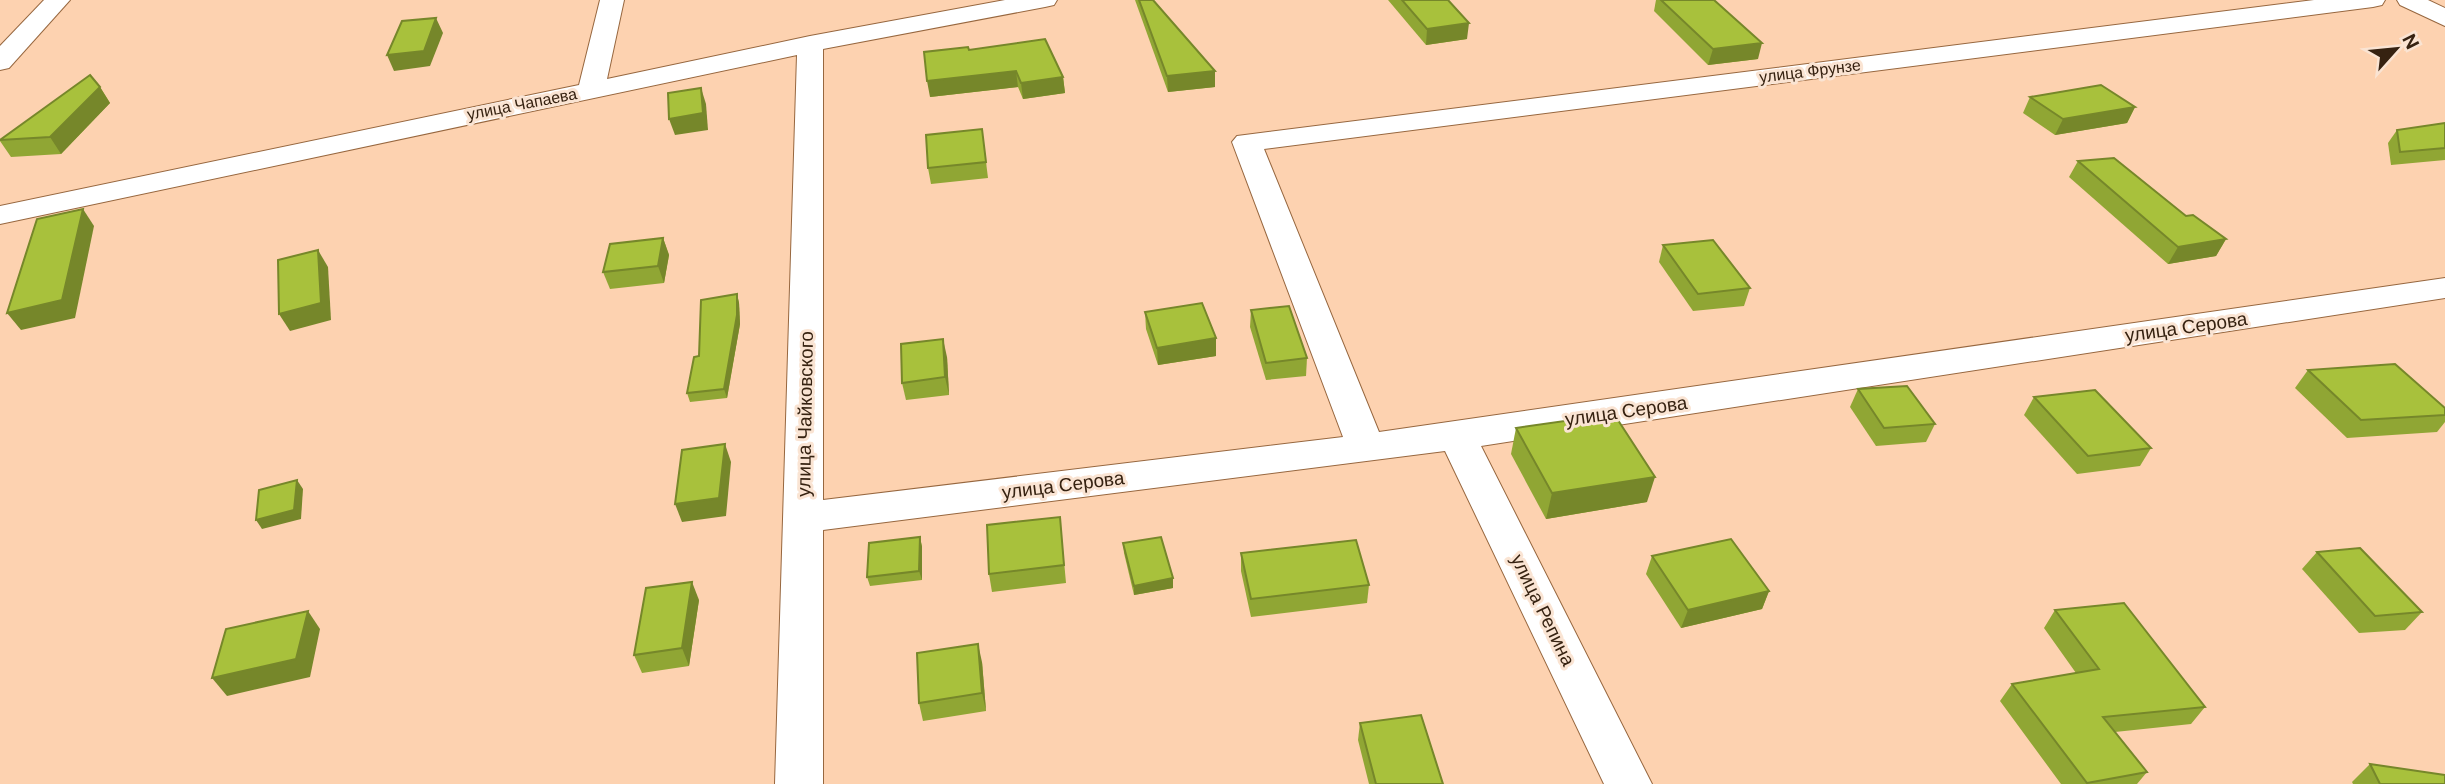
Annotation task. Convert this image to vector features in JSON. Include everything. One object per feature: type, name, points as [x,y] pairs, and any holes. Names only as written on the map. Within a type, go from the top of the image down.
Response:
[{"type":"street","points":[[0,62],[58,0]]},
{"type":"street","points":[[591,91],[612,0]]},
{"type":"street","name":"улица Чапаева","points":[[0,215],[810,44],[1045,0]]},
{"type":"street","name":"улица Фрунзе","points":[[1366,449],[1247,142],[2373,0]]},
{"type":"street","points":[[2409,0],[2445,18]]},
{"type":"street","name":"улица Чайковского","points":[[799,784],[810,44]]},
{"type":"street","name":"улица Серова","points":[[804,517],[1366,449],[2445,288]]},
{"type":"street","name":"улица Репина","points":[[1457,436],[1628,784]]},
{"type":"building","points":[[1139,0],[1153,0],[1215,71],[1167,76]]},
{"type":"building","points":[[1402,0],[1448,0],[1469,23],[1427,29]]},
{"type":"building","points":[[1661,0],[1714,0],[1762,43],[1713,49]]},
{"type":"building","points":[[436,18],[424,51],[387,55],[402,21]]},
{"type":"building","points":[[1045,39],[1063,77],[1021,83],[1016,71],[927,81],[924,52],[968,47],[969,50]]},
{"type":"building","points":[[90,75],[100,87],[50,137],[0,140]]},
{"type":"building","points":[[2101,85],[2135,107],[2063,119],[2030,97]]},
{"type":"building","points":[[701,88],[703,113],[669,119],[668,93]]},
{"type":"building","points":[[2445,123],[2445,148],[2400,152],[2397,130]]},
{"type":"building","points":[[982,129],[986,162],[928,168],[926,135]]},
{"type":"building","points":[[2114,158],[2186,216],[2193,215],[2226,239],[2178,247],[2078,161]]},
{"type":"building","points":[[83,209],[62,300],[7,313],[37,219]]},
{"type":"building","points":[[663,238],[658,266],[603,272],[610,244]]},
{"type":"building","points":[[1713,240],[1750,288],[1698,294],[1663,245]]},
{"type":"building","points":[[318,250],[321,303],[279,314],[278,260]]},
{"type":"building","points":[[737,294],[737,315],[724,389],[687,393],[694,357],[699,356],[701,300]]},
{"type":"building","points":[[1202,303],[1216,338],[1157,348],[1145,312]]},
{"type":"building","points":[[1289,306],[1307,358],[1266,363],[1251,310]]},
{"type":"building","points":[[943,339],[945,377],[902,383],[901,344]]},
{"type":"building","points":[[2395,364],[2445,408],[2445,415],[2361,420],[2308,370]]},
{"type":"building","points":[[1907,386],[1935,424],[1884,428],[1858,389]]},
{"type":"building","points":[[2095,390],[2151,448],[2088,456],[2034,397]]},
{"type":"building","points":[[1614,414],[1655,477],[1552,493],[1516,428]]},
{"type":"building","points":[[725,444],[719,498],[675,504],[682,450]]},
{"type":"building","points":[[297,480],[294,510],[256,520],[259,490]]},
{"type":"building","points":[[1060,517],[1064,565],[989,574],[987,525]]},
{"type":"building","points":[[920,537],[919,571],[867,577],[869,543]]},
{"type":"building","points":[[1161,537],[1173,578],[1134,586],[1123,543]]},
{"type":"building","points":[[1731,539],[1769,591],[1688,610],[1652,556]]},
{"type":"building","points":[[1356,540],[1369,585],[1251,599],[1241,553]]},
{"type":"building","points":[[2360,548],[2422,612],[2375,616],[2317,552]]},
{"type":"building","points":[[692,582],[682,648],[634,655],[646,588]]},
{"type":"building","points":[[2124,603],[2205,707],[2103,717],[2147,772],[2087,783],[2012,684],[2099,669],[2055,610]]},
{"type":"building","points":[[308,611],[296,659],[212,678],[226,629]]},
{"type":"building","points":[[978,644],[982,693],[919,703],[917,653]]},
{"type":"building","points":[[1421,715],[1443,784],[1376,784],[1360,723]]},
{"type":"building","points":[[2370,764],[2445,775],[2445,784],[2380,784]]}]
